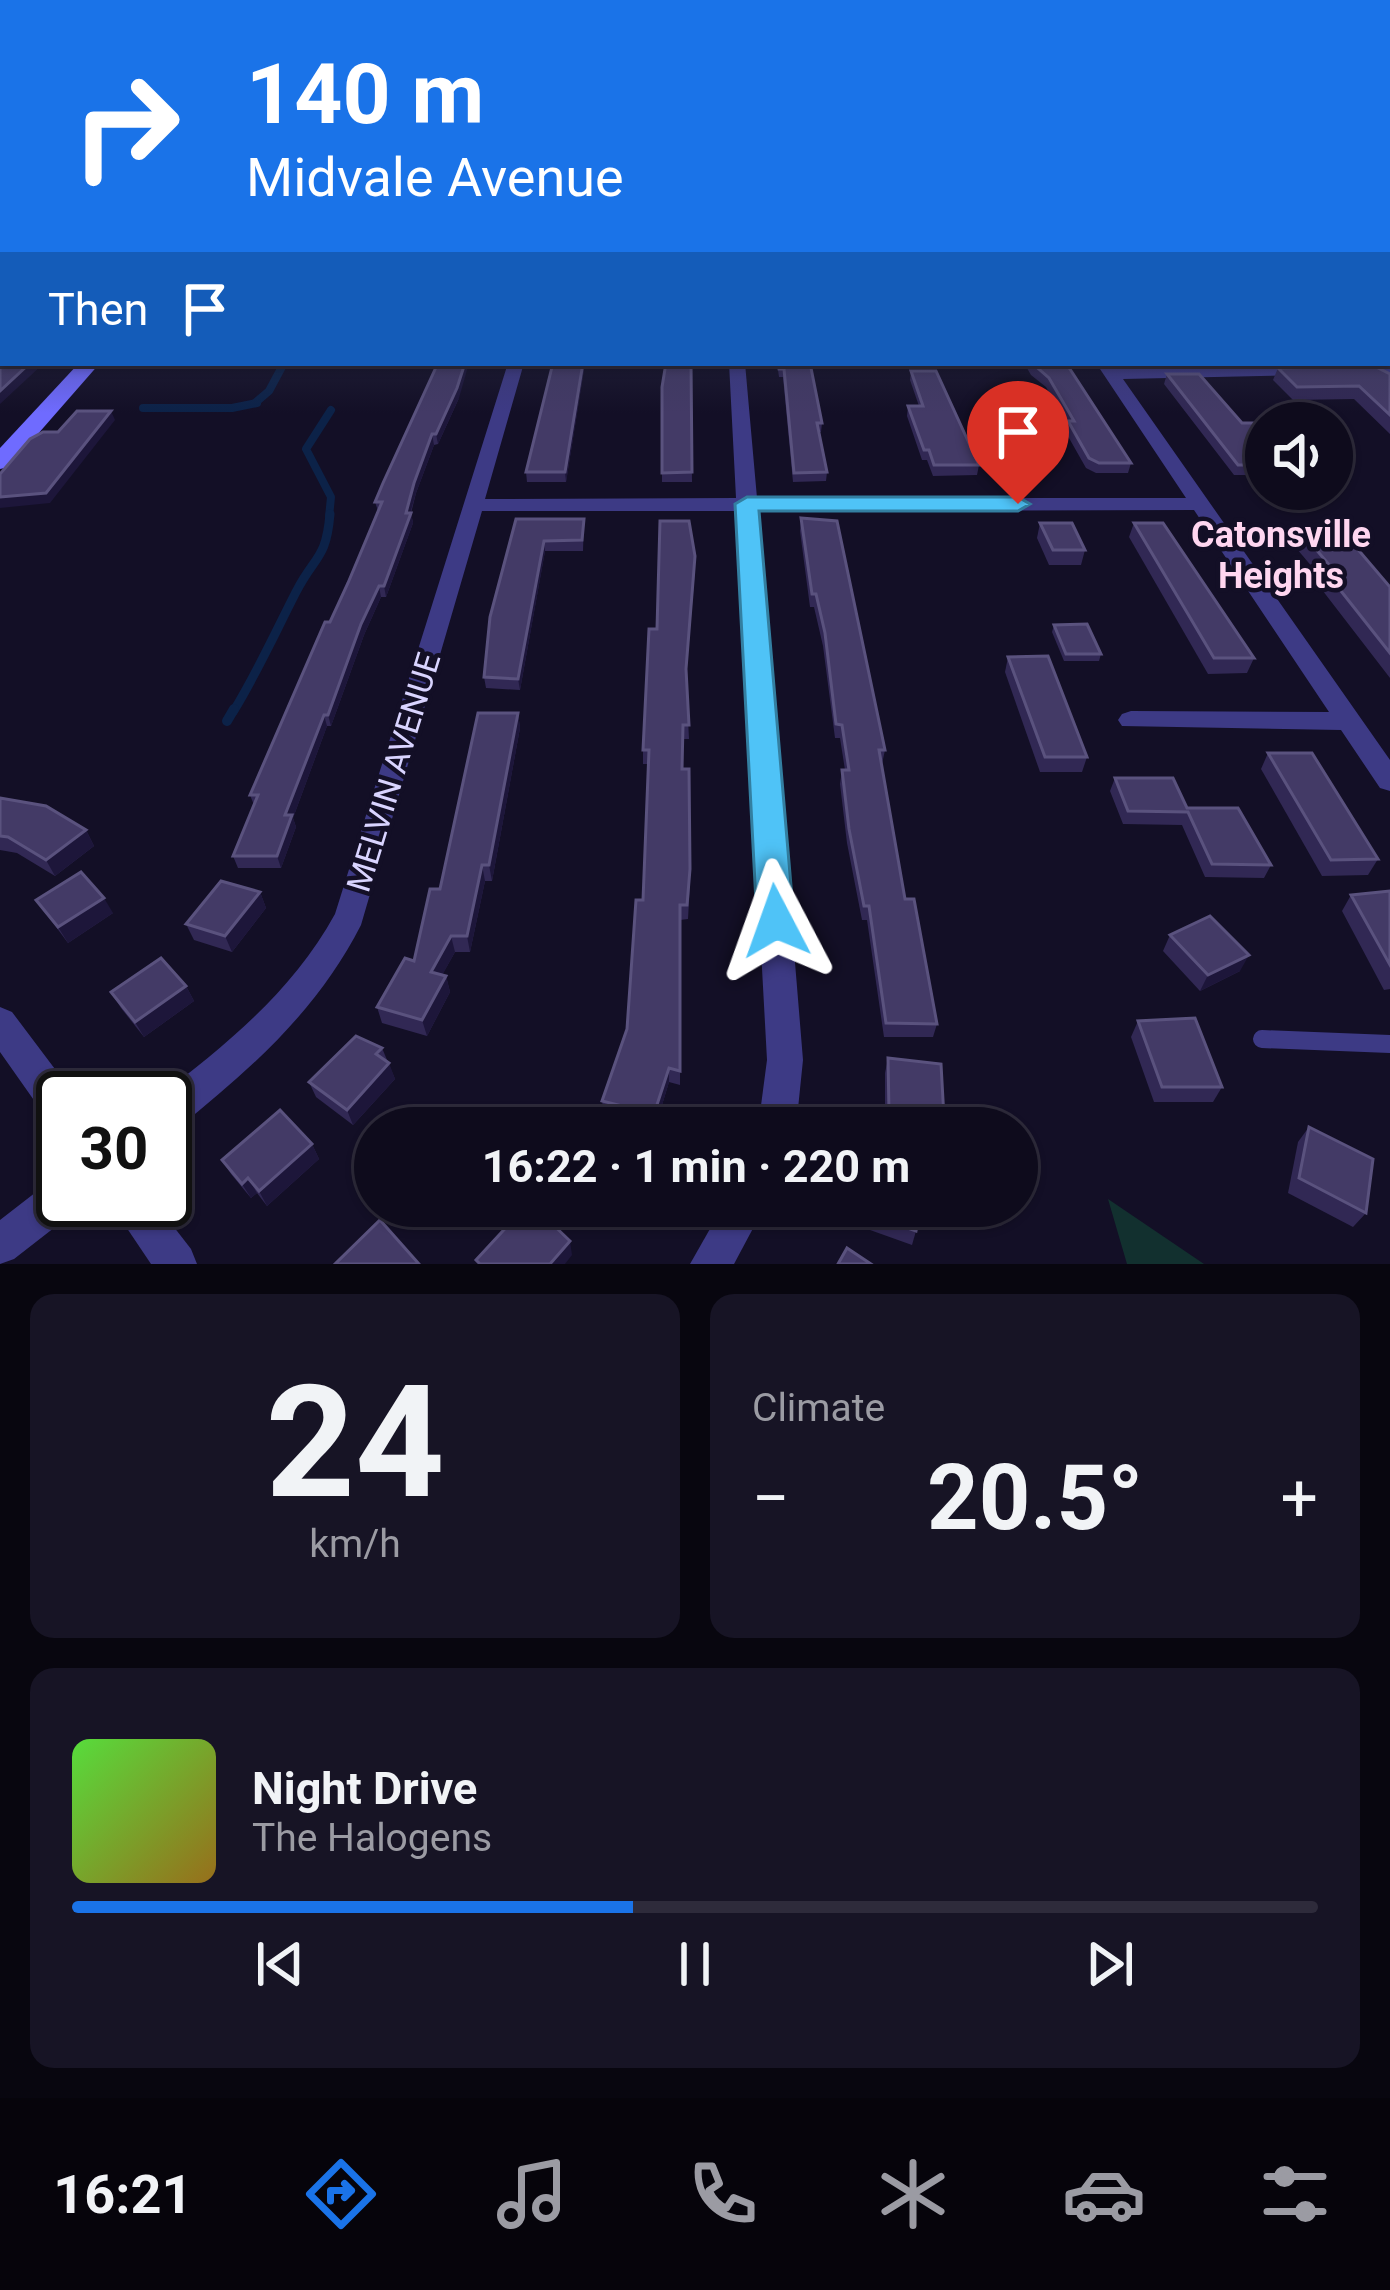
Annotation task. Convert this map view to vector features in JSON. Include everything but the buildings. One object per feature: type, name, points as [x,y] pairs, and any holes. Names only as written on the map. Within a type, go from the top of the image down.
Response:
[{"type":"street","points":[[0,463],[87,366]]},
{"type":"street","name":"MELVIN AVENUE","points":[[192,1092],[291,1010],[328,963],[350,916],[515,366]]},
{"type":"street","points":[[737,366],[785,1060],[779,1107]]},
{"type":"street","points":[[1108,368],[1390,368]]},
{"type":"street","points":[[1108,368],[1390,781]]},
{"type":"street","points":[[472,505],[1199,504]]},
{"type":"street","points":[[1131,720],[1349,721]]},
{"type":"street","points":[[0,1023],[36,1073]]},
{"type":"street","points":[[0,1245],[36,1217]]},
{"type":"street","points":[[148,1227],[176,1264]]},
{"type":"street","points":[[711,1264],[733,1227]]},
{"type":"lane","points":[[1262,1040],[1390,1044]]},
{"type":"green space","points":[[1108,1199],[1204,1264],[1127,1264]]},
{"type":"waterway","points":[[255,403],[269,391],[282,366]]},
{"type":"waterway","points":[[143,408],[232,408],[257,403]]},
{"type":"waterway","points":[[329,517],[331,497],[306,449],[331,410]]},
{"type":"waterway","points":[[233,712],[322,549],[330,514]]},
{"type":"waterway","points":[[227,721],[234,709]]},
{"type":"district","name":"Catonsville Heights","points":[[1281,554]]},
{"type":"route","points":[[776,921],[747,504],[1018,504]]}]
